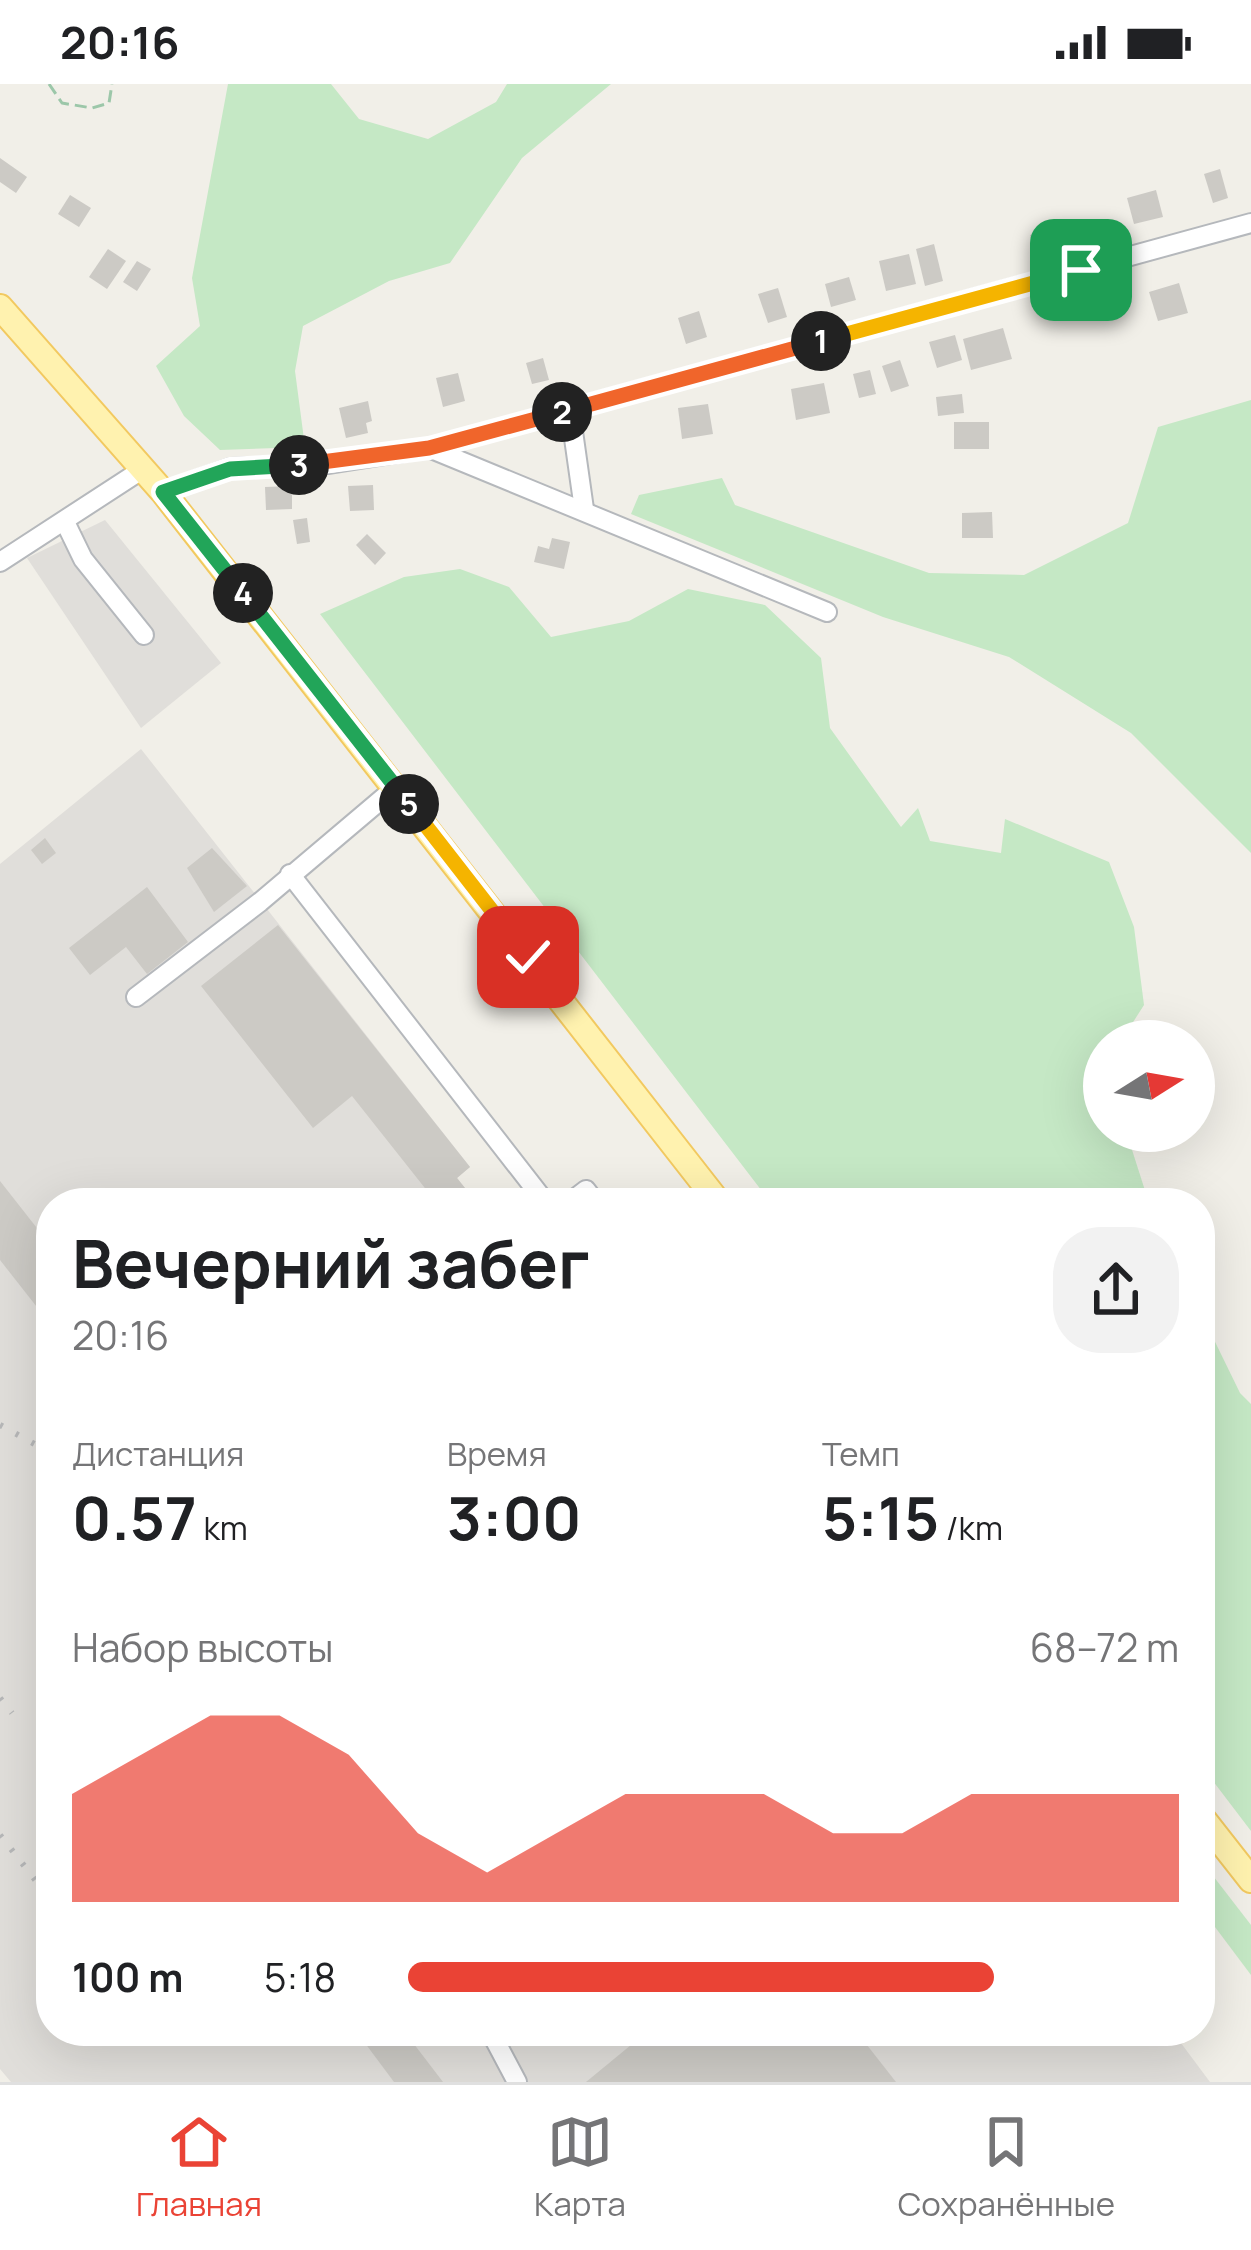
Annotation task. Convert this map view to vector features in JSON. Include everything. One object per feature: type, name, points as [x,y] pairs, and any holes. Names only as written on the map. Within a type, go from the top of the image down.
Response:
[{"type":"main road","points":[[0,307],[163,492],[707,1188]]},
{"type":"main road","points":[[1215,1834],[1251,1880]]},
{"type":"street","points":[[163,492],[230,469],[329,464],[429,448],[1251,224]]},
{"type":"street","points":[[569,410],[584,509]]},
{"type":"street","points":[[429,448],[827,612]]},
{"type":"street","points":[[0,562],[66,524],[142,469]]},
{"type":"street","points":[[66,524],[83,559],[144,635]]},
{"type":"street","points":[[136,997],[396,787]]},
{"type":"street","points":[[290,874],[534,1188]]},
{"type":"street","points":[[498,2046],[517,2082]]},
{"type":"path","points":[[49,84],[62,103],[92,108],[109,103],[112,84]]},
{"type":"shaded area","points":[[105,520],[221,663],[141,728],[27,558]]},
{"type":"shaded area","points":[[141,749],[470,1167],[457,1178],[465,1188],[36,1188],[36,2046],[1183,2046],[1210,2082],[11,2082],[0,2069],[0,864]]},
{"type":"green space","points":[[228,84],[331,84],[359,119],[428,139],[496,102],[507,84],[611,84],[522,158],[450,263],[389,281],[303,326],[295,371],[305,447],[220,450],[184,416],[156,366],[200,326],[192,278]]},
{"type":"green space","points":[[1251,400],[1251,853],[1131,733],[1009,657],[883,617],[631,514],[639,495],[722,478],[735,505],[929,573],[1024,575],[1128,523],[1158,427]]},
{"type":"green space","points":[[460,569],[509,587],[551,637],[629,621],[688,589],[765,605],[821,658],[830,728],[901,827],[918,808],[930,841],[1001,853],[1005,819],[1109,862],[1134,927],[1144,1005],[1134,1020],[1083,1020],[1083,1152],[1133,1152],[1144,1188],[760,1188],[320,614],[404,577]]},
{"type":"green space","points":[[1215,1342],[1240,1393],[1251,1404],[1251,1831],[1215,1784]]},
{"type":"green space","points":[[1215,1878],[1251,1925],[1251,1975],[1215,1927]]},
{"type":"building","points":[[0,158],[27,177],[16,193],[0,182]]},
{"type":"building","points":[[1220,169],[1228,198],[1213,203],[1204,174]]},
{"type":"building","points":[[1156,190],[1163,217],[1134,224],[1127,198]]},
{"type":"building","points":[[70,195],[91,208],[79,227],[58,214]]},
{"type":"building","points":[[1066,224],[1075,252],[1039,263],[1030,235]]},
{"type":"building","points":[[934,244],[943,281],[925,286],[916,249]]},
{"type":"building","points":[[108,249],[126,261],[107,289],[89,277]]},
{"type":"building","points":[[909,254],[916,284],[886,291],[879,261]]},
{"type":"building","points":[[137,261],[151,269],[137,291],[123,282]]},
{"type":"building","points":[[849,277],[856,300],[831,307],[825,284]]},
{"type":"building","points":[[1179,283],[1188,313],[1158,321],[1149,292]]},
{"type":"building","points":[[778,288],[787,317],[768,323],[758,294]]},
{"type":"building","points":[[699,311],[707,337],[686,344],[678,318]]},
{"type":"building","points":[[1003,328],[1012,359],[971,370],[963,339]]},
{"type":"building","points":[[955,335],[962,360],[937,368],[929,342]]},
{"type":"building","points":[[543,358],[549,380],[532,384],[526,363]]},
{"type":"building","points":[[900,360],[909,386],[891,392],[882,366]]},
{"type":"building","points":[[870,370],[876,394],[859,398],[853,374]]},
{"type":"building","points":[[458,373],[465,401],[443,407],[436,378]]},
{"type":"building","points":[[824,383],[830,413],[796,420],[791,389]]},
{"type":"building","points":[[962,394],[964,413],[938,416],[936,397]]},
{"type":"building","points":[[368,401],[372,421],[366,423],[368,433],[346,438],[339,408]]},
{"type":"building","points":[[708,404],[713,434],[682,439],[678,408]]},
{"type":"building","points":[[954,422],[989,422],[989,449],[954,449]]},
{"type":"building","points":[[373,485],[374,510],[350,511],[348,486]]},
{"type":"building","points":[[292,486],[292,509],[266,510],[265,487]]},
{"type":"building","points":[[992,512],[993,538],[962,538],[962,513]]},
{"type":"building","points":[[307,518],[310,542],[297,544],[293,520]]},
{"type":"building","points":[[367,534],[386,553],[375,565],[356,545]]},
{"type":"building","points":[[552,538],[570,542],[564,569],[534,562],[538,546],[549,549]]},
{"type":"building","points":[[45,838],[56,853],[42,864],[31,850]]},
{"type":"building","points":[[212,848],[247,886],[214,912],[187,868]]},
{"type":"building","points":[[147,887],[188,942],[147,974],[126,947],[90,975],[69,948]]},
{"type":"building","points":[[278,925],[470,1167],[457,1178],[465,1188],[425,1188],[352,1096],[313,1128],[201,986]]},
{"type":"building","points":[[0,1181],[36,1227],[36,1306],[0,1260]]},
{"type":"building","points":[[367,2046],[415,2046],[443,2082],[394,2082]]},
{"type":"building","points":[[630,2046],[868,2046],[896,2082],[586,2082]]},
{"type":"railway","points":[[0,1425],[36,1445]]},
{"type":"railway","points":[[0,1698],[12,1713]]},
{"type":"railway","points":[[0,1835],[36,1881]]},
{"type":"route","points":[[528,957],[163,492],[230,469],[329,464],[429,448],[1081,270]]}]
